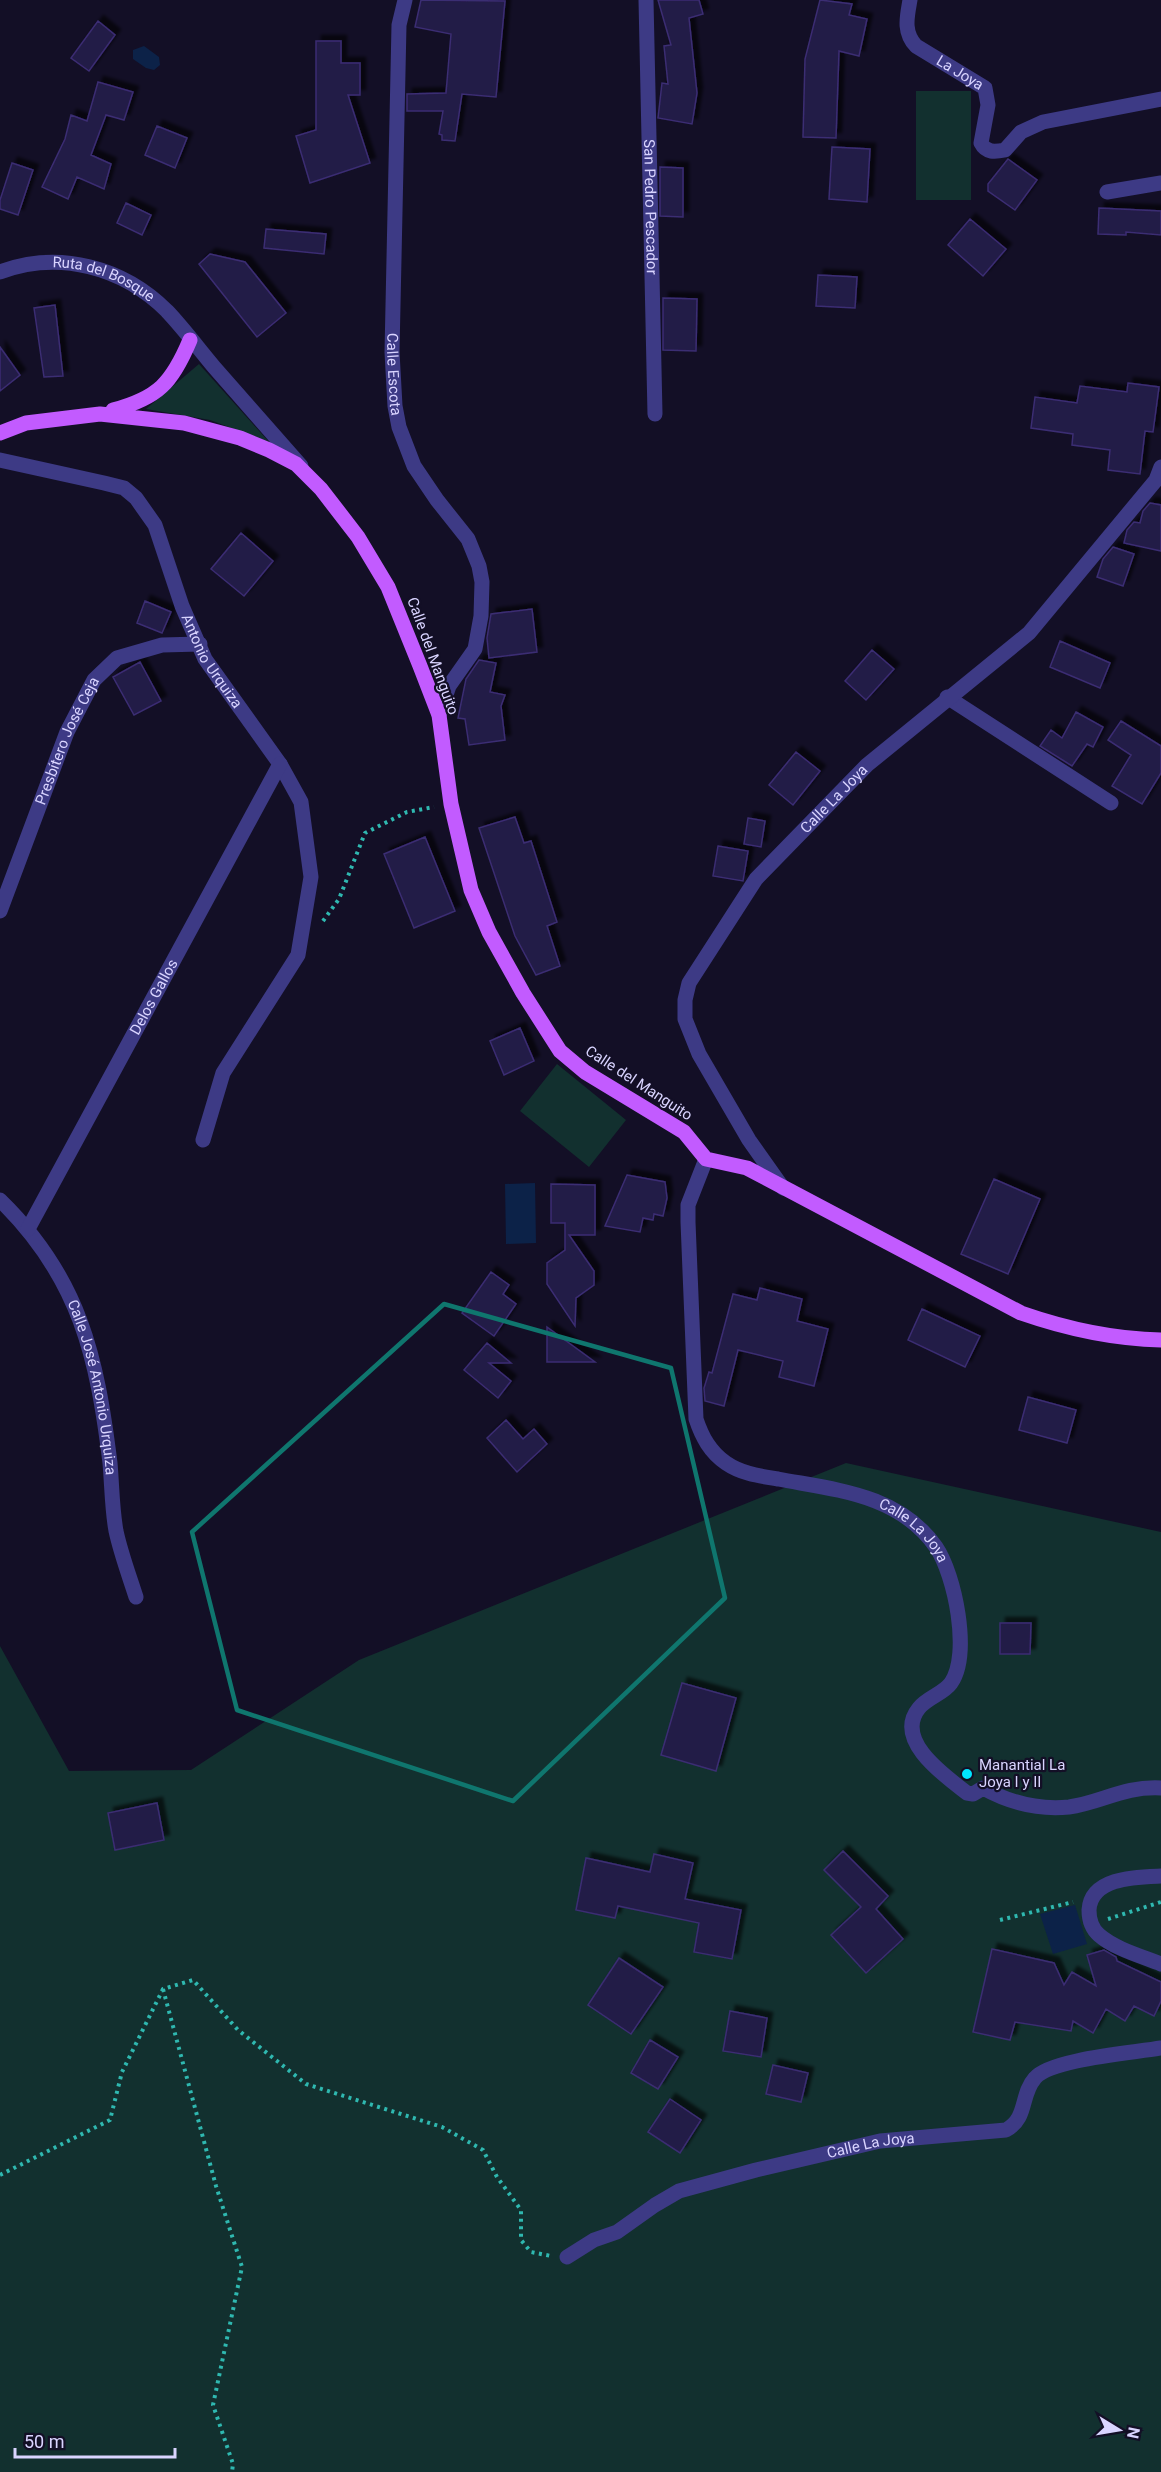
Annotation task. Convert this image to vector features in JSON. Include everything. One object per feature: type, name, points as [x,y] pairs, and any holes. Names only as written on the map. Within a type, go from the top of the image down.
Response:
[{"type":"main road","points":[[0,433],[26,423],[100,414],[135,404],[156,392],[176,368],[190,340]]},
{"type":"main road","name":"Calle del Manguito","points":[[100,414],[184,423],[240,438],[296,464],[321,489],[358,537],[388,587],[439,715],[451,804],[471,890],[489,932],[560,1050],[585,1072],[684,1132],[706,1159]]},
{"type":"main road","points":[[706,1159],[747,1168],[1021,1313],[1069,1329],[1135,1340],[1161,1340]]},
{"type":"street","name":"Calle Escota","points":[[405,0],[398,37],[392,352],[395,406],[399,427],[414,466],[430,492],[468,539],[479,566],[482,582],[481,616],[475,649],[449,686],[439,715]]},
{"type":"street","name":"San Pedro Pescador","points":[[646,0],[655,414]]},
{"type":"street","name":"La Joya","points":[[910,0],[907,20],[910,40],[916,46],[985,88],[988,105],[981,143],[989,151],[1005,150],[1021,132],[1043,122],[1161,99]]},
{"type":"street","points":[[1107,192],[1161,183]]},
{"type":"street","name":"Ruta del Bosque","points":[[0,272],[47,261],[79,263],[98,269],[146,293],[166,310],[321,489]]},
{"type":"street","name":"Antonio Urquiza","points":[[0,460],[114,485],[124,488],[136,498],[155,525],[182,606],[205,658],[280,764],[301,802],[311,877],[298,956],[223,1073],[203,1140]]},
{"type":"street","name":"Calle La Joya","points":[[783,1188],[748,1140],[699,1054],[685,1019],[685,1000],[689,983],[756,879],[867,765],[947,697],[1029,633],[1156,480],[1161,467]]},
{"type":"street","name":"Presbítero José Ceja","points":[[0,911],[67,732],[94,680],[117,658],[162,645],[200,644]]},
{"type":"street","points":[[947,697],[1111,803]]},
{"type":"street","name":"Delos Gallos","points":[[28,1229],[280,764]]},
{"type":"street","name":"Calle La Joya","points":[[706,1159],[688,1204],[687,1222],[696,1419],[701,1433],[718,1457],[738,1470],[852,1493],[884,1503],[913,1522],[936,1548],[945,1564],[956,1604],[958,1665],[950,1685],[923,1703],[913,1719],[914,1736],[924,1753],[936,1769],[967,1794],[973,1794],[983,1788],[1024,1805],[1070,1807],[1123,1791],[1161,1788]]},
{"type":"street","name":"Calle José Antonio Urquiza","points":[[0,1200],[28,1229],[58,1273],[75,1303],[91,1348],[103,1410],[117,1532],[136,1597]]},
{"type":"street","points":[[1161,1876],[1134,1878],[1104,1886],[1094,1894],[1090,1904],[1091,1922],[1107,1941],[1161,1965]]},
{"type":"street","name":"Calle La Joya","points":[[567,2258],[594,2240],[617,2232],[679,2191],[766,2167],[880,2141],[1006,2130],[1023,2113],[1031,2084],[1048,2068],[1161,2048]]},
{"type":"path","points":[[318,927],[339,899],[365,833],[407,812],[451,804]]},
{"type":"path","points":[[1000,1920],[1073,1901],[1091,1922],[1161,1902]]},
{"type":"path","points":[[0,2175],[110,2121],[122,2072],[163,1989],[193,1980],[238,2030],[306,2084],[442,2127],[483,2150],[497,2177],[521,2210],[520,2240],[531,2252],[567,2258]]},
{"type":"path","points":[[163,1989],[168,2018],[216,2186],[242,2267],[213,2405],[233,2464],[232,2472]]},
{"type":"highlighted area","points":[[444,1304],[671,1368],[725,1598],[513,1801],[237,1710],[192,1532]]},
{"type":"green space","points":[[916,91],[971,91],[971,200],[916,200]]},
{"type":"green space","points":[[199,364],[269,442],[210,420],[146,409]]},
{"type":"green space","points":[[557,1064],[626,1120],[589,1167],[520,1111]]},
{"type":"green space","points":[[846,1463],[1161,1532],[1161,2472],[0,2472],[0,1646],[69,1771],[191,1770],[359,1660]]},
{"type":"water","points":[[144,46],[159,57],[160,65],[154,70],[146,68],[133,59],[133,50]]},
{"type":"water","points":[[535,1183],[536,1243],[506,1244],[505,1184]]},
{"type":"water","points":[[1075,1905],[1087,1944],[1053,1954],[1040,1914]]},
{"type":"building","points":[[421,0],[505,1],[496,97],[462,94],[455,141],[442,140],[442,135],[439,134],[443,111],[407,111],[407,94],[446,93],[451,34],[415,27]]},
{"type":"building","points":[[658,0],[699,0],[703,14],[689,18],[697,93],[692,124],[658,118],[662,83],[668,84],[664,46],[671,45]]},
{"type":"building","points":[[820,0],[852,4],[849,15],[867,19],[859,56],[839,51],[836,138],[803,137],[805,59]]},
{"type":"building","points":[[98,21],[115,35],[89,71],[71,58]]},
{"type":"building","points":[[316,41],[341,41],[341,63],[360,63],[360,95],[348,95],[370,163],[310,183],[296,136],[316,130]]},
{"type":"building","points":[[98,82],[133,92],[124,120],[106,115],[91,155],[111,164],[104,189],[77,177],[68,199],[42,187],[65,139],[71,115],[87,121]]},
{"type":"building","points":[[157,126],[187,138],[175,168],[145,155]]},
{"type":"building","points":[[832,147],[870,149],[867,202],[829,199]]},
{"type":"building","points":[[1008,159],[1037,180],[1015,210],[988,191],[988,184]]},
{"type":"building","points":[[12,163],[33,170],[18,215],[0,209],[0,200]]},
{"type":"building","points":[[660,167],[683,168],[683,217],[660,216]]},
{"type":"building","points":[[126,203],[151,215],[142,235],[117,223]]},
{"type":"building","points":[[1099,208],[1161,211],[1161,235],[1126,232],[1126,235],[1098,234]]},
{"type":"building","points":[[970,219],[1006,249],[983,276],[948,245]]},
{"type":"building","points":[[266,229],[326,234],[324,254],[264,248]]},
{"type":"building","points":[[210,254],[245,262],[286,313],[257,337],[199,264]]},
{"type":"building","points":[[818,275],[857,277],[855,308],[816,306]]},
{"type":"building","points":[[663,298],[697,299],[696,351],[663,350]]},
{"type":"building","points":[[55,305],[63,376],[44,377],[34,308]]},
{"type":"building","points":[[0,347],[20,375],[0,391]]},
{"type":"building","points":[[1128,383],[1159,387],[1153,432],[1145,431],[1140,474],[1108,470],[1110,450],[1072,445],[1073,434],[1031,428],[1035,397],[1077,403],[1080,386],[1127,392]]},
{"type":"building","points":[[1150,503],[1161,505],[1161,551],[1124,543],[1127,530],[1134,522],[1140,523],[1143,511]]},
{"type":"building","points":[[241,533],[273,561],[244,596],[211,569]]},
{"type":"building","points":[[1113,547],[1134,554],[1123,586],[1097,577],[1103,559]]},
{"type":"building","points":[[145,601],[171,612],[162,633],[137,623]]},
{"type":"building","points":[[532,609],[537,652],[489,658],[487,638],[491,614]]},
{"type":"building","points":[[1060,641],[1110,663],[1100,688],[1050,667]]},
{"type":"building","points":[[872,650],[894,669],[866,700],[845,681]]},
{"type":"building","points":[[479,660],[496,663],[490,692],[505,695],[501,706],[505,740],[469,745],[465,719],[458,718],[466,679]]},
{"type":"building","points":[[140,662],[161,701],[134,715],[113,677]]},
{"type":"building","points":[[1076,712],[1103,727],[1093,747],[1087,744],[1072,766],[1040,746],[1051,730],[1062,738]]},
{"type":"building","points":[[1121,721],[1161,746],[1161,773],[1142,804],[1112,786],[1131,755],[1108,740]]},
{"type":"building","points":[[796,752],[820,771],[793,805],[769,785]]},
{"type":"building","points":[[515,817],[524,843],[531,841],[557,922],[547,926],[560,966],[536,975],[515,936],[479,828]]},
{"type":"building","points":[[748,818],[765,821],[761,847],[744,844]]},
{"type":"building","points":[[425,837],[455,911],[414,928],[384,854]]},
{"type":"building","points":[[718,846],[748,851],[743,881],[713,876]]},
{"type":"building","points":[[520,1028],[534,1061],[504,1075],[490,1041]]},
{"type":"building","points":[[627,1175],[665,1182],[667,1198],[663,1216],[654,1214],[653,1220],[643,1218],[640,1232],[605,1226]]},
{"type":"building","points":[[994,1179],[1040,1199],[1008,1274],[961,1254]]},
{"type":"building","points":[[551,1184],[595,1185],[595,1235],[569,1235],[594,1271],[594,1285],[576,1298],[575,1326],[547,1284],[547,1263],[565,1250],[565,1223],[551,1223]]},
{"type":"building","points":[[491,1272],[509,1285],[503,1294],[516,1304],[494,1336],[462,1313]]},
{"type":"building","points":[[760,1288],[802,1299],[797,1321],[828,1329],[814,1386],[779,1377],[783,1361],[738,1350],[724,1406],[705,1401],[704,1388],[709,1372],[712,1373],[733,1294],[757,1300]]},
{"type":"building","points":[[922,1309],[980,1336],[965,1367],[908,1340]]},
{"type":"building","points":[[547,1327],[595,1362],[547,1362]]},
{"type":"building","points":[[487,1343],[511,1363],[489,1363],[511,1381],[498,1398],[464,1370]]},
{"type":"building","points":[[1028,1397],[1076,1410],[1067,1443],[1019,1430]]},
{"type":"building","points":[[506,1420],[523,1439],[534,1429],[547,1444],[517,1472],[487,1438]]},
{"type":"building","points":[[1000,1623],[1031,1623],[1030,1654],[1000,1654]]},
{"type":"building","points":[[682,1683],[736,1698],[716,1771],[661,1755]]},
{"type":"building","points":[[157,1803],[164,1840],[115,1850],[108,1813]]},
{"type":"building","points":[[843,1851],[888,1896],[876,1909],[903,1939],[866,1973],[831,1935],[861,1907],[824,1870]]},
{"type":"building","points":[[654,1854],[693,1863],[685,1899],[741,1910],[732,1959],[694,1952],[699,1923],[618,1906],[615,1918],[576,1910],[586,1858],[650,1872]]},
{"type":"building","points":[[992,1949],[1054,1963],[1064,1985],[1072,1972],[1096,1986],[1087,1955],[1104,1950],[1116,1957],[1117,1961],[1161,1982],[1161,2001],[1154,2016],[1134,2006],[1125,2021],[1106,2009],[1093,2033],[1073,2021],[1071,2031],[1015,2022],[1010,2040],[973,2032]]},
{"type":"building","points":[[619,1958],[663,1987],[631,2034],[588,2005]]},
{"type":"building","points":[[730,2011],[767,2018],[761,2057],[723,2051]]},
{"type":"building","points":[[650,2040],[678,2057],[658,2089],[631,2073]]},
{"type":"building","points":[[773,2065],[808,2073],[801,2102],[766,2094]]},
{"type":"building","points":[[670,2099],[701,2120],[680,2153],[648,2132]]},
{"type":"place","name":"Manantial La Joya I y II","points":[[967,1774]]}]
